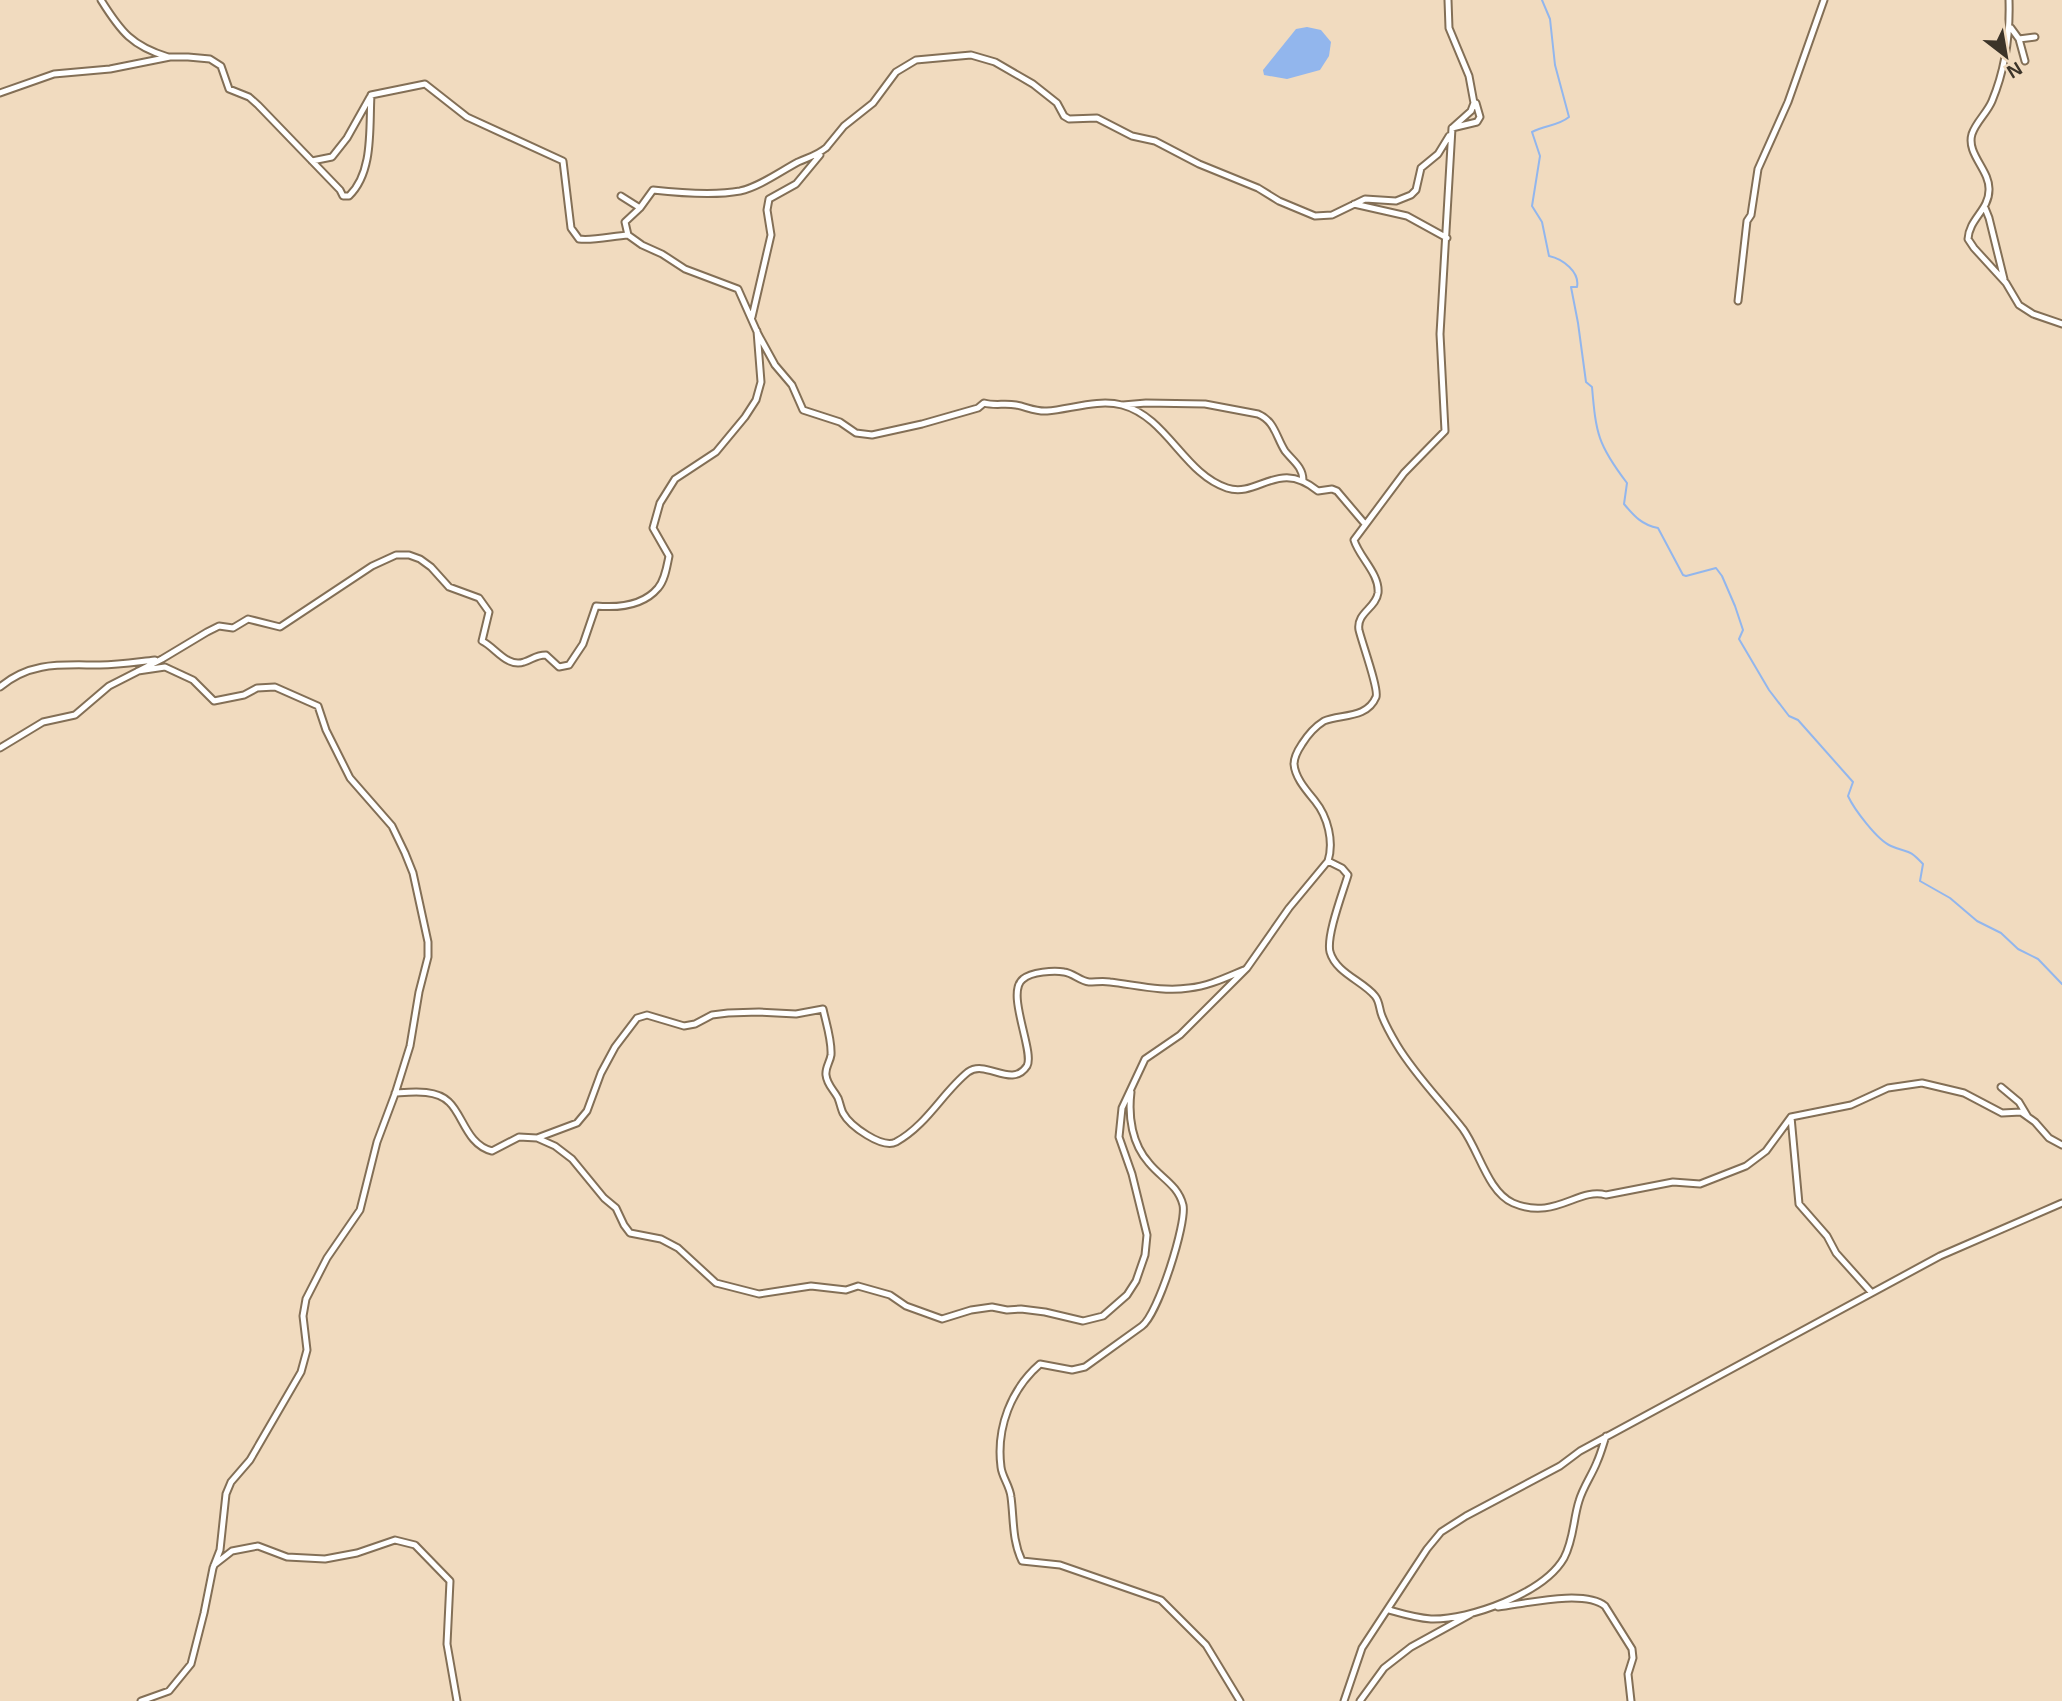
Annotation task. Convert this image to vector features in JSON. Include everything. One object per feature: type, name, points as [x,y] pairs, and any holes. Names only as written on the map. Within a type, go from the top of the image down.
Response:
[{"type":"street","points":[[101,0],[125,33],[143,49],[170,57],[210,59],[221,66],[229,89],[249,97],[343,196],[349,196],[362,180],[368,148],[371,95]]},
{"type":"street","points":[[1448,0],[1449,28],[1479,111],[1477,122],[1452,129]]},
{"type":"street","points":[[1738,301],[1747,221],[1751,215],[1758,169],[1788,102],[1824,0]]},
{"type":"street","points":[[2009,0],[2011,30],[2020,39],[2025,61]]},
{"type":"street","points":[[2006,283],[1968,239],[1970,228],[1985,208],[1989,182],[1973,149],[1972,137],[1994,94],[2010,21]]},
{"type":"street","points":[[2020,39],[2035,37]]},
{"type":"street","points":[[751,320],[771,235],[767,210],[769,199],[796,184],[844,126],[873,103],[896,72],[916,60],[971,55],[995,62],[1033,84],[1057,103],[1064,116],[1069,119],[1097,118],[1258,188],[1303,212],[1324,217],[1365,199],[1396,201],[1411,195],[1416,190],[1421,168],[1438,154],[1452,129],[1471,111],[1473,97]]},
{"type":"street","points":[[0,93],[54,74],[110,69],[170,57]]},
{"type":"street","points":[[312,161],[332,157],[347,138],[371,95],[425,84],[467,117],[563,161],[571,228],[579,239],[628,235]]},
{"type":"street","points":[[395,1093],[421,1092],[441,1096],[450,1102],[462,1124],[486,1150],[492,1151],[519,1137],[537,1138],[555,1146],[572,1159],[604,1198],[617,1208],[630,1233],[661,1239],[678,1248],[716,1283],[759,1294],[811,1286],[846,1290],[858,1286],[890,1295],[906,1306],[942,1319],[992,1307],[1045,1312],[1083,1321],[1103,1315],[1128,1295],[1145,1255],[1147,1235],[1132,1174],[1119,1137],[1122,1108],[1145,1059],[1180,1035],[1247,968],[1289,908],[1328,861],[1332,850],[1326,820],[1297,775],[1294,763],[1303,743],[1320,724],[1330,719],[1350,717],[1369,706],[1376,697],[1376,688],[1359,627],[1364,611],[1378,595],[1370,568],[1354,542],[1364,524],[1374,515],[1413,462],[1445,431],[1440,334],[1452,129]]},
{"type":"street","points":[[827,147],[784,172],[741,191],[653,190],[640,208],[626,220],[625,226],[628,235],[642,246],[663,254],[685,269],[735,286],[775,365],[792,385],[803,410],[840,422],[862,435],[922,424],[978,408],[984,403],[1015,405],[1044,411],[1087,405],[1205,404],[1266,417],[1277,431],[1284,450],[1302,471],[1303,480]]},
{"type":"street","points":[[621,196],[640,208]]},
{"type":"street","points":[[1353,204],[1407,216],[1447,237]]},
{"type":"street","points":[[1985,208],[2006,283],[2016,302],[2024,309],[2062,324]]},
{"type":"street","points":[[0,748],[43,722],[75,715],[108,686],[219,626],[233,628],[248,619],[280,627],[372,566],[396,555],[409,555],[420,559],[449,587],[479,598],[489,612],[482,642],[492,646],[501,657],[515,663],[546,655],[559,667],[569,665],[583,644],[596,606],[620,608],[635,603],[658,589],[669,556],[653,528],[660,503],[676,479],[716,452],[756,400],[761,382],[757,331]]},
{"type":"street","points":[[1123,405],[1151,422],[1196,468],[1217,484],[1230,489],[1240,489],[1269,480],[1303,480],[1318,491],[1337,491],[1364,524]]},
{"type":"street","points":[[0,687],[13,676],[58,664],[102,665],[162,659]]},
{"type":"street","points":[[138,671],[165,667],[193,680],[214,701],[244,695],[257,688],[275,687],[318,706],[326,730],[350,778],[391,826],[413,873],[428,942],[428,957],[410,1046],[377,1142],[360,1210],[327,1258],[306,1299],[303,1316],[307,1350],[301,1373],[263,1433],[250,1460],[231,1482],[226,1494],[220,1550],[214,1565],[191,1664],[169,1691],[141,1701]]},
{"type":"street","points":[[1328,861],[1342,868],[1348,875],[1334,920],[1330,946],[1333,957],[1353,980],[1378,999],[1383,1019],[1398,1046],[1469,1138],[1496,1190],[1504,1198],[1535,1209],[1556,1206],[1598,1193],[1606,1195],[1673,1182],[1700,1184],[1756,1160],[1777,1138],[1791,1117],[1851,1105],[1888,1088],[1922,1083],[1964,1093],[2002,1113],[2019,1112],[2028,1117]]},
{"type":"street","points":[[537,1138],[577,1124],[587,1111],[601,1073],[615,1046],[637,1018],[647,1015],[684,1026],[695,1024],[712,1015],[728,1013],[796,1014],[822,1009],[831,1045],[831,1060],[825,1074],[829,1086],[853,1125],[880,1143],[889,1144],[930,1115],[970,1071],[979,1068],[1010,1076],[1018,1074],[1026,1066],[1028,1052],[1018,998],[1018,986],[1022,979],[1064,971],[1087,982],[1189,988],[1211,983],[1247,968]]},
{"type":"street","points":[[2001,1087],[2019,1102],[2028,1117],[2049,1138],[2062,1145]]},
{"type":"street","points":[[1132,1089],[1129,1109],[1135,1141],[1149,1163],[1176,1188],[1184,1207],[1168,1273],[1149,1321],[1085,1367],[1072,1370],[1040,1364],[1020,1383],[1012,1395],[1000,1437],[1001,1467],[1009,1485],[1013,1532],[1022,1561],[1060,1565],[1161,1600],[1206,1645],[1240,1701]]},
{"type":"street","points":[[1791,1117],[1798,1200],[1836,1253],[1871,1292]]},
{"type":"street","points":[[1344,1701],[1362,1648],[1441,1532],[1560,1466],[1606,1436],[1871,1292],[1940,1256],[2062,1203]]},
{"type":"street","points":[[1490,1608],[1515,1597],[1555,1571],[1572,1540],[1574,1517],[1580,1496],[1598,1460],[1606,1436]]},
{"type":"street","points":[[214,1565],[232,1551],[258,1546],[287,1557],[325,1559],[357,1553],[395,1540],[415,1545],[450,1581],[447,1644],[457,1701]]},
{"type":"street","points":[[1388,1610],[1410,1617],[1433,1619],[1561,1599],[1599,1601],[1605,1606],[1632,1649],[1633,1658],[1628,1674],[1631,1701]]},
{"type":"street","points":[[1360,1701],[1384,1668],[1411,1647],[1475,1612]]},
{"type":"water","points":[[1307,27],[1321,30],[1331,42],[1329,56],[1320,70],[1287,79],[1264,75],[1263,70],[1296,29]]},
{"type":"waterway","points":[[1542,0],[1550,19],[1555,65],[1569,117],[1532,132],[1540,156],[1532,206],[1542,222],[1549,256],[1565,263],[1576,276],[1577,287],[1571,287],[1586,382],[1592,387],[1597,428],[1604,448],[1627,483],[1624,504],[1647,525],[1658,528],[1683,575],[1716,568],[1722,576],[1743,630],[1739,639],[1769,690],[1789,716],[1798,720],[1853,782],[1848,796],[1873,831],[1885,843],[1911,853],[1923,864],[1920,881],[1950,898],[1977,921],[2001,933],[2018,949],[2038,959],[2062,984]]}]
